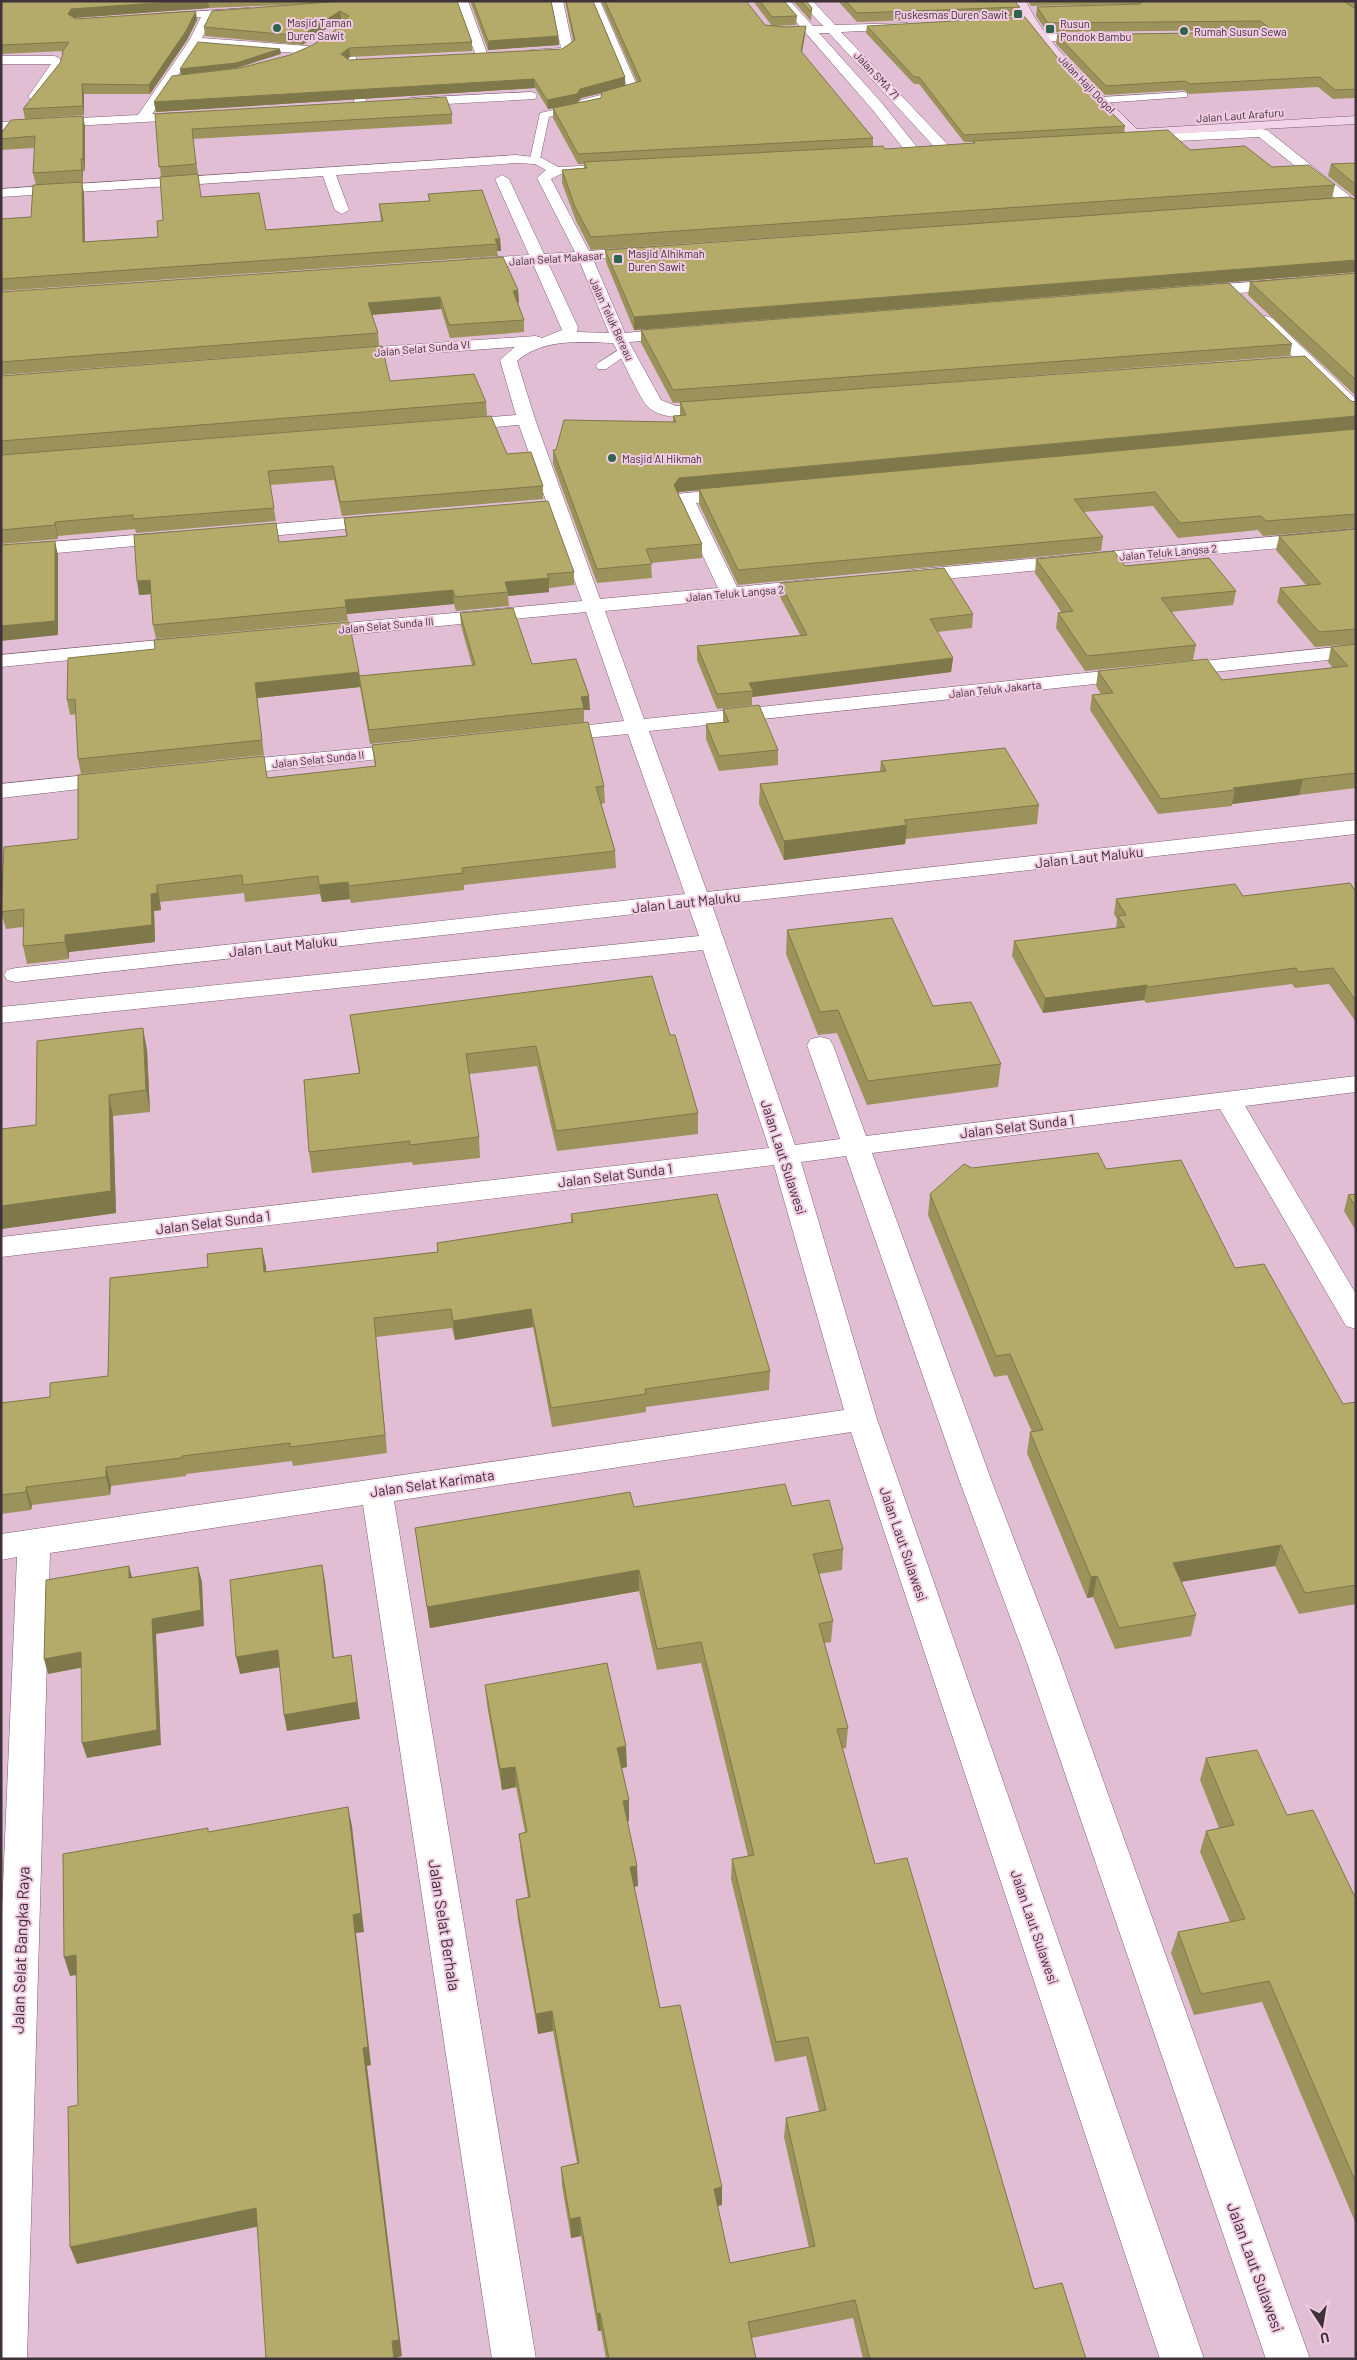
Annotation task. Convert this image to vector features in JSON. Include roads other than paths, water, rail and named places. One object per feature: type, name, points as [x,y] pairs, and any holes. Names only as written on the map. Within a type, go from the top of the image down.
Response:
[{"type":"street","points":[[462,1],[482,56]]},
{"type":"street","points":[[518,54],[566,50],[567,44],[557,1]]},
{"type":"street","name":"Jalan SMA 71","points":[[784,1],[914,151],[950,149],[903,103],[806,1]]},
{"type":"street","points":[[335,5],[339,29],[355,63],[361,105]]},
{"type":"street","points":[[1023,12],[1040,10]]},
{"type":"street","points":[[152,17],[259,11]]},
{"type":"street","name":"Jalan Haji Dogol","points":[[1023,12],[1070,68],[1137,136]]},
{"type":"street","points":[[142,119],[166,81],[195,41],[209,13]]},
{"type":"street","points":[[810,30],[920,24]]},
{"type":"street","points":[[1045,38],[1112,38]]},
{"type":"street","points":[[195,41],[309,50]]},
{"type":"street","points":[[285,59],[309,50],[321,42]]},
{"type":"street","points":[[1,60],[44,58],[54,60],[57,63],[56,68],[25,107],[6,126]]},
{"type":"street","points":[[166,81],[183,81]]},
{"type":"street","points":[[398,103],[531,96]]},
{"type":"street","points":[[876,105],[903,103]]},
{"type":"street","name":"Jalan Laut Arafuru","points":[[1124,122],[1356,107]]},
{"type":"street","points":[[6,126],[202,115]]},
{"type":"street","name":"Jalan Laut Arafuru","points":[[1137,136],[1356,120]]},
{"type":"street","points":[[1120,140],[1137,136],[1262,133],[1353,205]]},
{"type":"street","points":[[894,152],[914,151]]},
{"type":"street","points":[[1,193],[489,160],[535,160],[549,164],[555,171],[615,168]]},
{"type":"street","points":[[328,171],[342,210]]},
{"type":"street","name":"Jalan Teluk Bereau","points":[[555,171],[546,174],[544,178],[584,255],[622,344],[654,403],[661,408],[669,410],[732,407]]},
{"type":"street","points":[[502,179],[570,326],[569,332],[553,339]]},
{"type":"street","points":[[1331,205],[1353,205]]},
{"type":"street","name":"Jalan Selat Makasar","points":[[452,265],[654,251]]},
{"type":"street","points":[[1182,293],[1356,279]]},
{"type":"street","points":[[1232,289],[1356,409]]},
{"type":"street","name":"Jalan Selat Sunda VI","points":[[334,355],[553,339],[622,344],[695,332]]},
{"type":"street","name":"Jalan Laut Sulawesi","points":[[553,339],[517,350],[508,360],[526,419],[699,901],[711,942],[785,1155],[862,1419],[1182,2359]]},
{"type":"street","points":[[1288,364],[1308,362]]},
{"type":"street","points":[[437,426],[526,419]]},
{"type":"street","points":[[730,594],[685,498],[754,492]]},
{"type":"street","points":[[537,508],[557,506]]},
{"type":"street","points":[[220,534],[398,520]]},
{"type":"street","name":"Jalan Teluk Langsa 2","points":[[888,578],[1356,535]]},
{"type":"street","points":[[1,552],[190,537]]},
{"type":"street","name":"Jalan Teluk Langsa 2","points":[[592,606],[839,583]]},
{"type":"street","name":"Jalan Selat Sunda III","points":[[296,634],[592,606]]},
{"type":"street","points":[[1,661],[208,642]]},
{"type":"street","name":"Jalan Teluk Jakarta","points":[[635,727],[1356,651]]},
{"type":"street","points":[[536,737],[635,727]]},
{"type":"street","name":"Jalan Selat Sunda II","points":[[209,770],[427,748]]},
{"type":"street","points":[[1,791],[140,777]]},
{"type":"street","name":"Jalan Laut Maluku","points":[[16,976],[1356,827]]},
{"type":"street","points":[[1,1016],[711,942]]},
{"type":"street","name":"Jalan Laut Sulawesi","points":[[820,1046],[976,1482],[1042,1657],[1172,2034],[1288,2359]]},
{"type":"street","name":"Jalan Selat Sunda 1","points":[[1,1247],[785,1155],[1356,1084]]},
{"type":"street","points":[[1228,1100],[1356,1319]]},
{"type":"street","name":"Jalan Selat Karimata","points":[[18,1544],[862,1419]]},
{"type":"street","name":"Jalan Selat Berhala","points":[[377,1491],[514,2359]]},
{"type":"street","name":"Jalan Selat Bangka Raya","points":[[5,2359],[6,2179],[18,1544]]},
{"type":"lane","points":[[584,106],[584,102],[634,90],[619,60],[596,1]]},
{"type":"lane","points":[[795,31],[810,30]]},
{"type":"lane","points":[[1102,100],[1184,95]]},
{"type":"lane","points":[[535,160],[544,115],[629,98]]},
{"type":"lane","points":[[602,366],[622,344]]},
{"type":"place","name":"Puskesmas Duren Sawit","points":[[1018,14]]},
{"type":"place","name":"Masjid Taman Duren Sawit","points":[[277,28]]},
{"type":"place","name":"Rusun Pondok Bambu","points":[[1050,29]]},
{"type":"place","name":"Rumah Susun Sewa","points":[[1184,31]]},
{"type":"place","name":"Masjid Alhikmah Duren Sawit","points":[[618,259]]},
{"type":"place","name":"Masjid Al Hikmah","points":[[612,458]]}]
